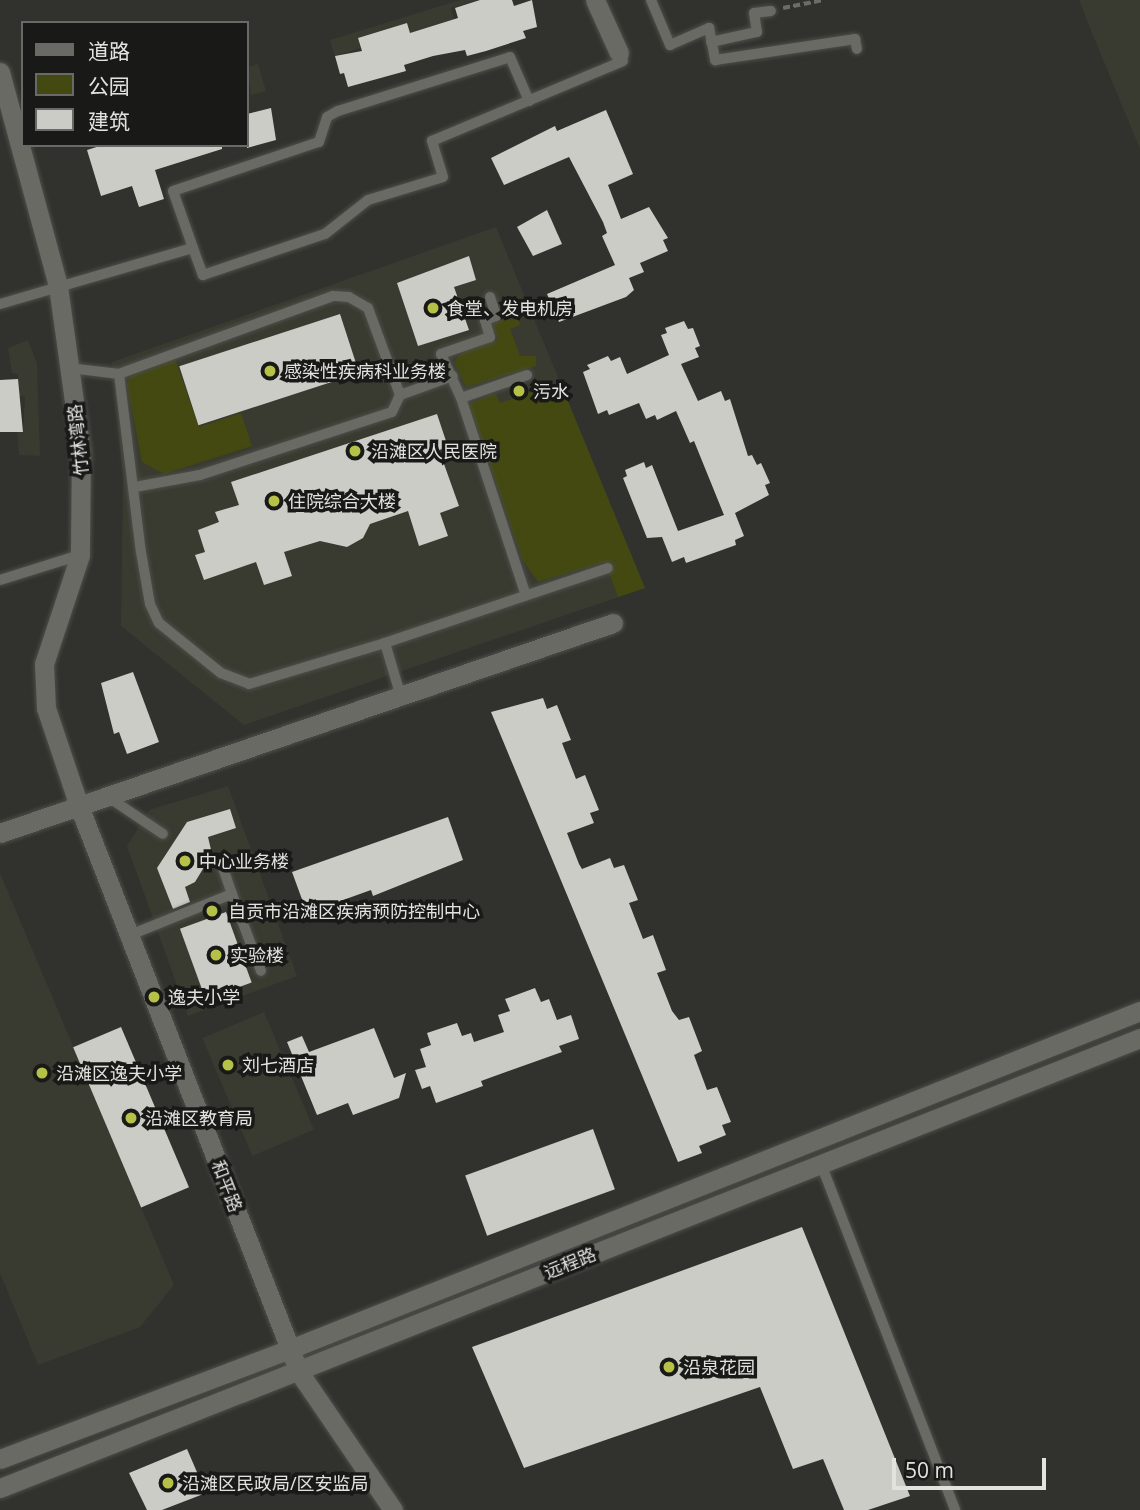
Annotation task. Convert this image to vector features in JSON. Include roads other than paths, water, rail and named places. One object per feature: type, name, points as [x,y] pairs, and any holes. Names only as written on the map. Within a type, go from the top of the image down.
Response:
[{"type":"main road","points":[[595,0],[621,57]]},
{"type":"main road","name":"竹林湾路","points":[[0,72],[58,286],[81,451],[80,555],[44,664],[46,708],[79,806]]},
{"type":"main road","points":[[0,833],[613,623]]},
{"type":"main road","name":"和平路","points":[[79,806],[299,1372],[393,1510]]},
{"type":"main road","name":"远程路","points":[[0,1459],[290,1349],[1140,1012]]},
{"type":"main road","name":"远程路","points":[[0,1488],[1140,1038]]},
{"type":"lane","points":[[651,0],[670,45],[709,28],[715,60],[855,38],[857,49]]},
{"type":"lane","points":[[712,41],[757,32],[754,13],[771,11]]},
{"type":"lane","points":[[529,101],[510,58],[338,111],[327,117],[319,142],[173,191],[203,275],[325,234],[368,200],[443,177],[432,141],[529,101],[621,57]]},
{"type":"lane","points":[[0,304],[193,248]]},
{"type":"lane","points":[[69,368],[120,374],[341,297],[360,302],[374,317],[400,395],[392,412],[200,475],[135,486]]},
{"type":"lane","points":[[490,297],[496,316],[485,320],[490,337],[441,354],[453,376],[526,596]]},
{"type":"lane","points":[[120,374],[154,615],[221,673],[240,682],[260,682],[608,568]]},
{"type":"lane","points":[[460,398],[527,375]]},
{"type":"lane","points":[[400,395],[453,376]]},
{"type":"lane","points":[[0,580],[80,555]]},
{"type":"lane","points":[[385,643],[401,697]]},
{"type":"lane","points":[[107,797],[163,834]]},
{"type":"lane","points":[[222,865],[261,971]]},
{"type":"lane","points":[[130,935],[232,894]]},
{"type":"lane","points":[[821,1164],[955,1510]]},
{"type":"place","name":"食堂、发电机房","points":[[433,308]]},
{"type":"place","name":"感染性疾病科业务楼","points":[[270,371]]},
{"type":"place","name":"污水","points":[[519,391]]},
{"type":"place","name":"沿滩区人民医院","points":[[355,451]]},
{"type":"place","name":"住院综合大楼","points":[[274,501]]},
{"type":"place","name":"中心业务楼","points":[[185,861]]},
{"type":"place","name":"自贡市沿滩区疾病预防控制中心","points":[[212,911]]},
{"type":"place","name":"实验楼","points":[[216,955]]},
{"type":"place","name":"逸夫小学","points":[[154,997]]},
{"type":"place","name":"刘七酒店","points":[[228,1065]]},
{"type":"place","name":"沿滩区逸夫小学","points":[[42,1073]]},
{"type":"place","name":"沿滩区教育局","points":[[131,1118]]},
{"type":"place","name":"沿泉花园","points":[[669,1367]]},
{"type":"place","name":"沿滩区民政局/区安监局","points":[[168,1483]]}]
